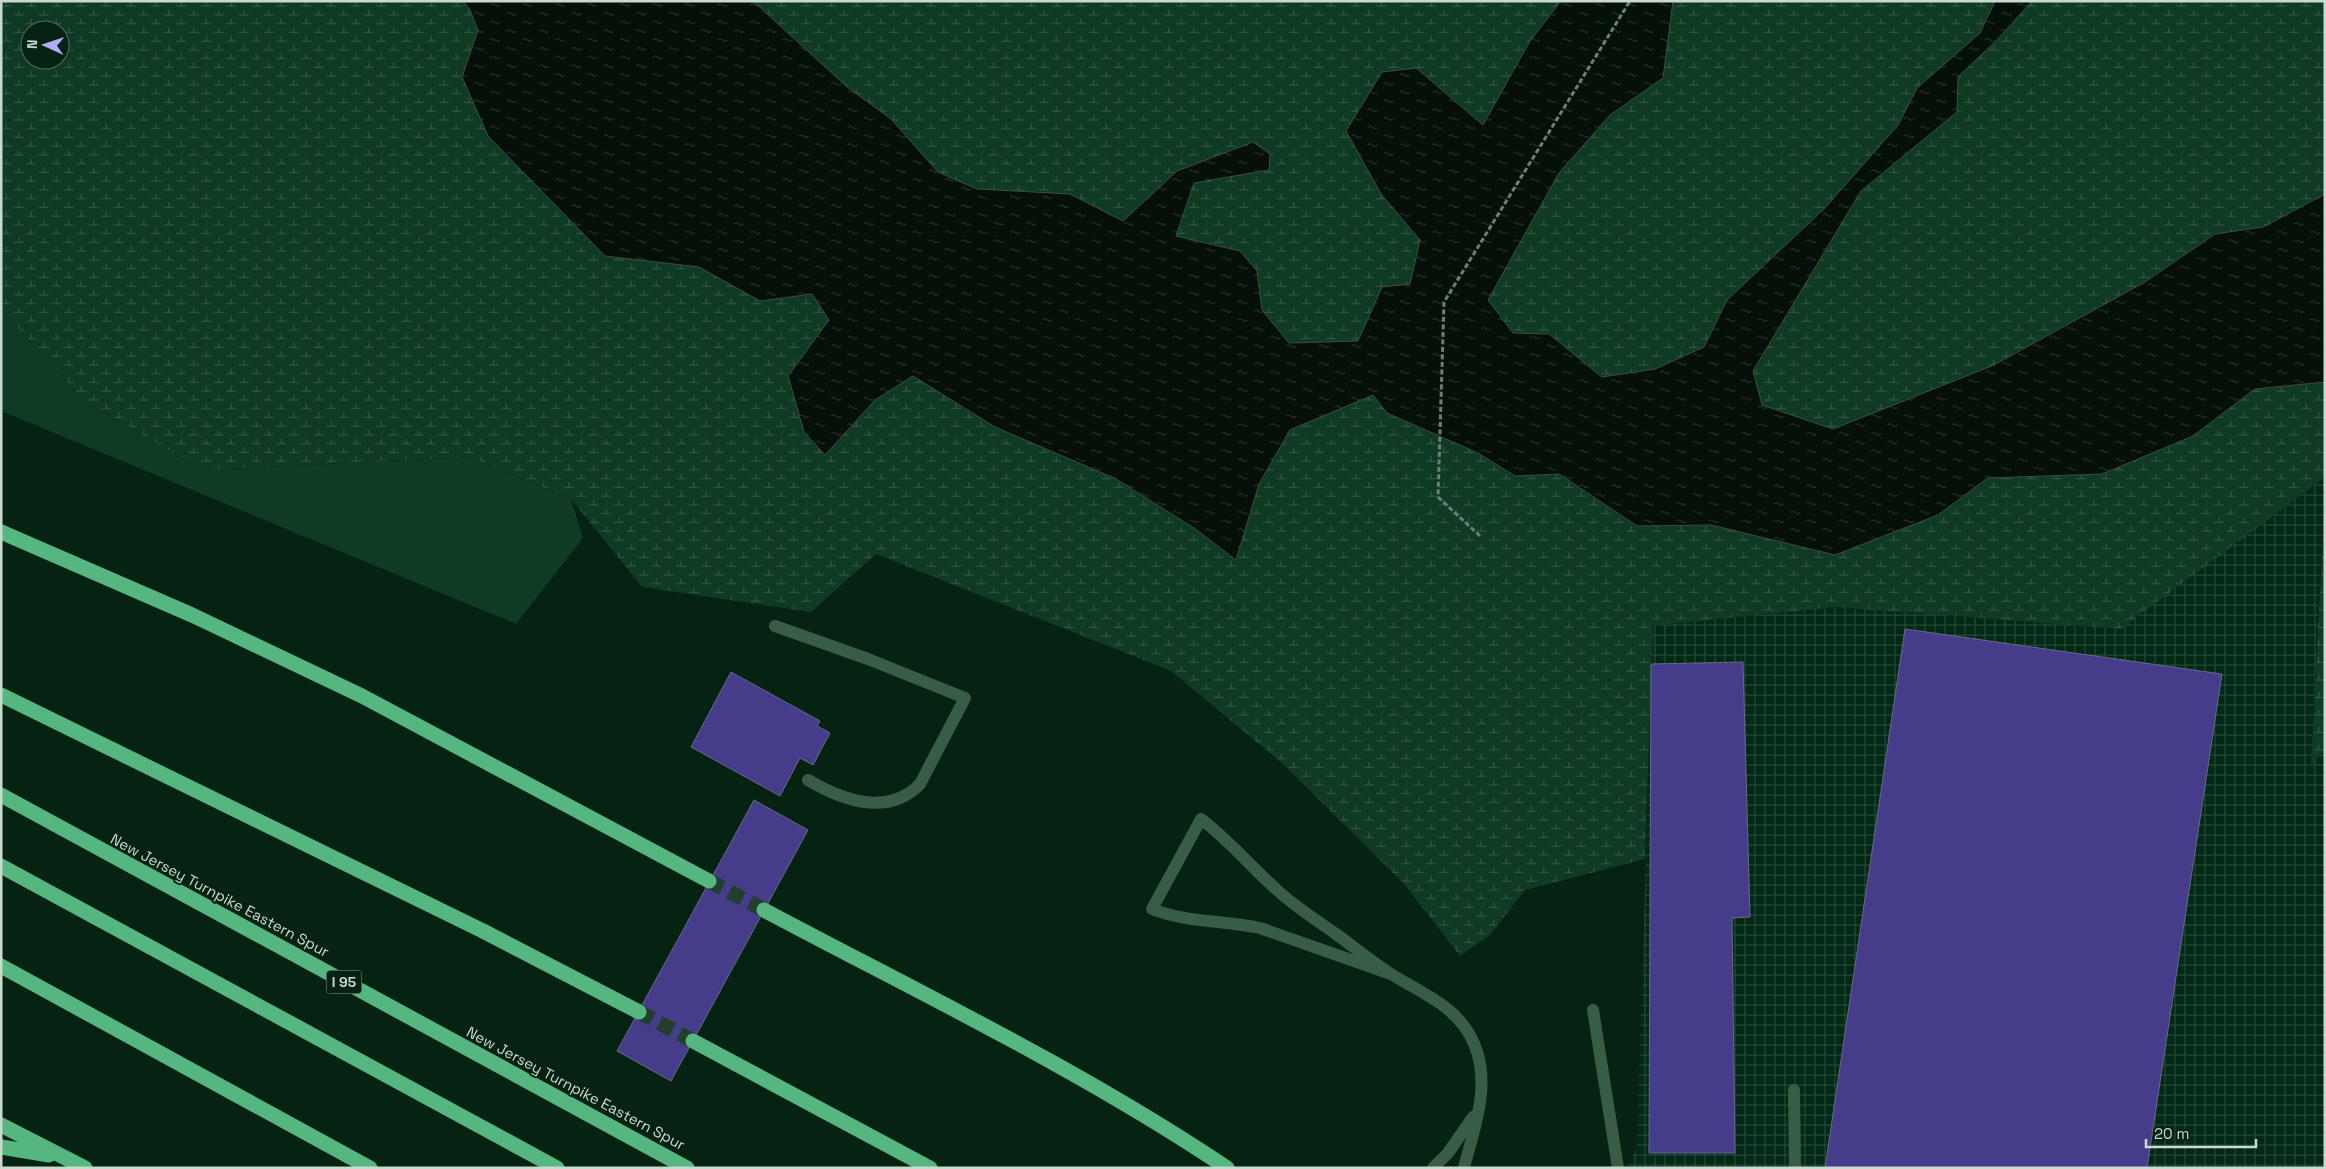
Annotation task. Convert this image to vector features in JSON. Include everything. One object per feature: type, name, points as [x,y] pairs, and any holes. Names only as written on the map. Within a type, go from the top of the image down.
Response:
[{"type":"highway","points":[[1,532],[192,615],[362,696],[709,881]]},
{"type":"highway","points":[[1,695],[482,931],[639,1012]]},
{"type":"highway","name":"New Jersey Turnpike Eastern Spur","points":[[1,795],[687,1168]]},
{"type":"highway","points":[[1,866],[557,1168]]},
{"type":"highway","points":[[764,910],[1054,1064],[1190,1143],[1228,1168]]},
{"type":"highway","points":[[1,966],[370,1168]]},
{"type":"highway","points":[[693,1041],[930,1168]]},
{"type":"highway","points":[[1,1125],[85,1168]]},
{"type":"highway","points":[[1,1134],[65,1157]]},
{"type":"highway","points":[[1,1147],[65,1157]]},
{"type":"lane","points":[[775,626],[868,659],[965,698],[920,784],[911,793],[899,799],[873,803],[840,796],[808,780]]},
{"type":"lane","points":[[1391,974],[1260,928],[1239,923],[1187,920],[1152,909],[1201,819],[1237,849],[1296,907],[1391,974],[1436,999],[1451,1011],[1465,1027],[1475,1044],[1481,1061],[1482,1078],[1479,1109],[1464,1168]]},
{"type":"lane","points":[[1594,1010],[1618,1168]]},
{"type":"lane","points":[[1793,1167],[1794,1090]]},
{"type":"lane","points":[[1433,1168],[1448,1153],[1479,1109]]},
{"type":"path","points":[[1480,536],[1438,497],[1444,302],[1630,1]]},
{"type":"shaded area","points":[[2325,477],[2311,764],[2325,749],[2325,1168],[1626,1168],[1637,1148],[1653,626],[1836,607],[2120,629]]},
{"type":"green space","points":[[1,1],[463,1],[470,10],[478,30],[462,77],[488,136],[605,256],[699,267],[761,301],[812,294],[829,320],[788,376],[824,454],[875,400],[913,376],[995,427],[1116,479],[1194,528],[1236,560],[1259,484],[1290,430],[1373,394],[1387,413],[1478,453],[1515,476],[1559,474],[1637,526],[1711,525],[1835,555],[1938,515],[1988,478],[2102,474],[2193,436],[2255,389],[2325,382],[2325,477],[2121,629],[1836,607],[1653,626],[1645,859],[1525,890],[1490,935],[1460,956],[1404,884],[1282,763],[1171,671],[876,554],[811,612],[642,587],[571,499],[471,457],[202,470],[84,400],[1,310]]},
{"type":"green space","points":[[753,1],[1561,1],[1530,41],[1483,125],[1416,68],[1381,194],[1420,240],[1410,285],[1382,287],[1358,342],[1289,343],[1262,310],[1257,271],[1240,251],[1175,236],[1193,183],[1269,170],[1270,154],[1253,142],[1177,171],[1123,221],[1070,194],[977,189],[937,172],[891,119],[846,86]]},
{"type":"green space","points":[[1673,1],[1995,1],[1980,33],[1917,88],[1898,125],[1825,208],[1727,300],[1704,347],[1655,369],[1602,377],[1549,334],[1513,333],[1488,300],[1559,173],[1610,115],[1663,78]]},
{"type":"green space","points":[[2032,1],[2325,1],[2325,194],[2263,227],[2215,234],[2145,282],[1994,365],[1833,429],[1762,406],[1753,371],[1861,191],[1956,112],[1958,77],[1999,38]]},
{"type":"green space","points":[[1,310],[84,400],[202,470],[471,457],[571,499],[583,538],[516,624],[1,411]]},
{"type":"green space","points":[[2325,494],[2325,749],[2311,765]]},
{"type":"water","points":[[463,1],[753,1],[846,86],[891,119],[938,172],[977,189],[1070,194],[1123,221],[1177,171],[1253,142],[1270,154],[1269,170],[1194,183],[1176,236],[1240,251],[1257,271],[1262,310],[1289,343],[1358,341],[1382,287],[1410,284],[1420,240],[1381,194],[1346,131],[1382,72],[1416,68],[1483,125],[1530,41],[1561,1],[1673,1],[1663,78],[1610,115],[1559,173],[1488,300],[1513,333],[1549,334],[1602,377],[1655,369],[1704,347],[1727,300],[1825,208],[1898,125],[1917,88],[1980,33],[1995,1],[2032,1],[1999,38],[1958,77],[1957,112],[1861,191],[1753,371],[1762,405],[1833,429],[1994,365],[2145,282],[2215,234],[2263,227],[2325,194],[2325,382],[2255,389],[2193,436],[2102,474],[1988,478],[1938,515],[1835,555],[1711,525],[1637,526],[1559,474],[1515,476],[1478,453],[1387,413],[1373,395],[1290,430],[1259,484],[1236,560],[1194,528],[1116,479],[995,427],[913,376],[875,400],[825,455],[804,432],[788,376],[829,320],[812,294],[760,301],[699,267],[605,256],[488,136],[462,77],[478,30],[470,10]]},
{"type":"building","points":[[1905,629],[2222,674],[2147,1168],[1825,1168]]},
{"type":"building","points":[[1743,662],[1750,917],[1732,918],[1735,1153],[1649,1153],[1651,664]]},
{"type":"building","points":[[731,672],[820,721],[817,726],[830,733],[813,765],[800,758],[780,796],[691,747]]},
{"type":"building","points":[[754,800],[808,830],[671,1081],[617,1051]]},
{"type":"tunnel","points":[[709,881],[764,910]]},
{"type":"tunnel","points":[[639,1012],[693,1041]]}]
